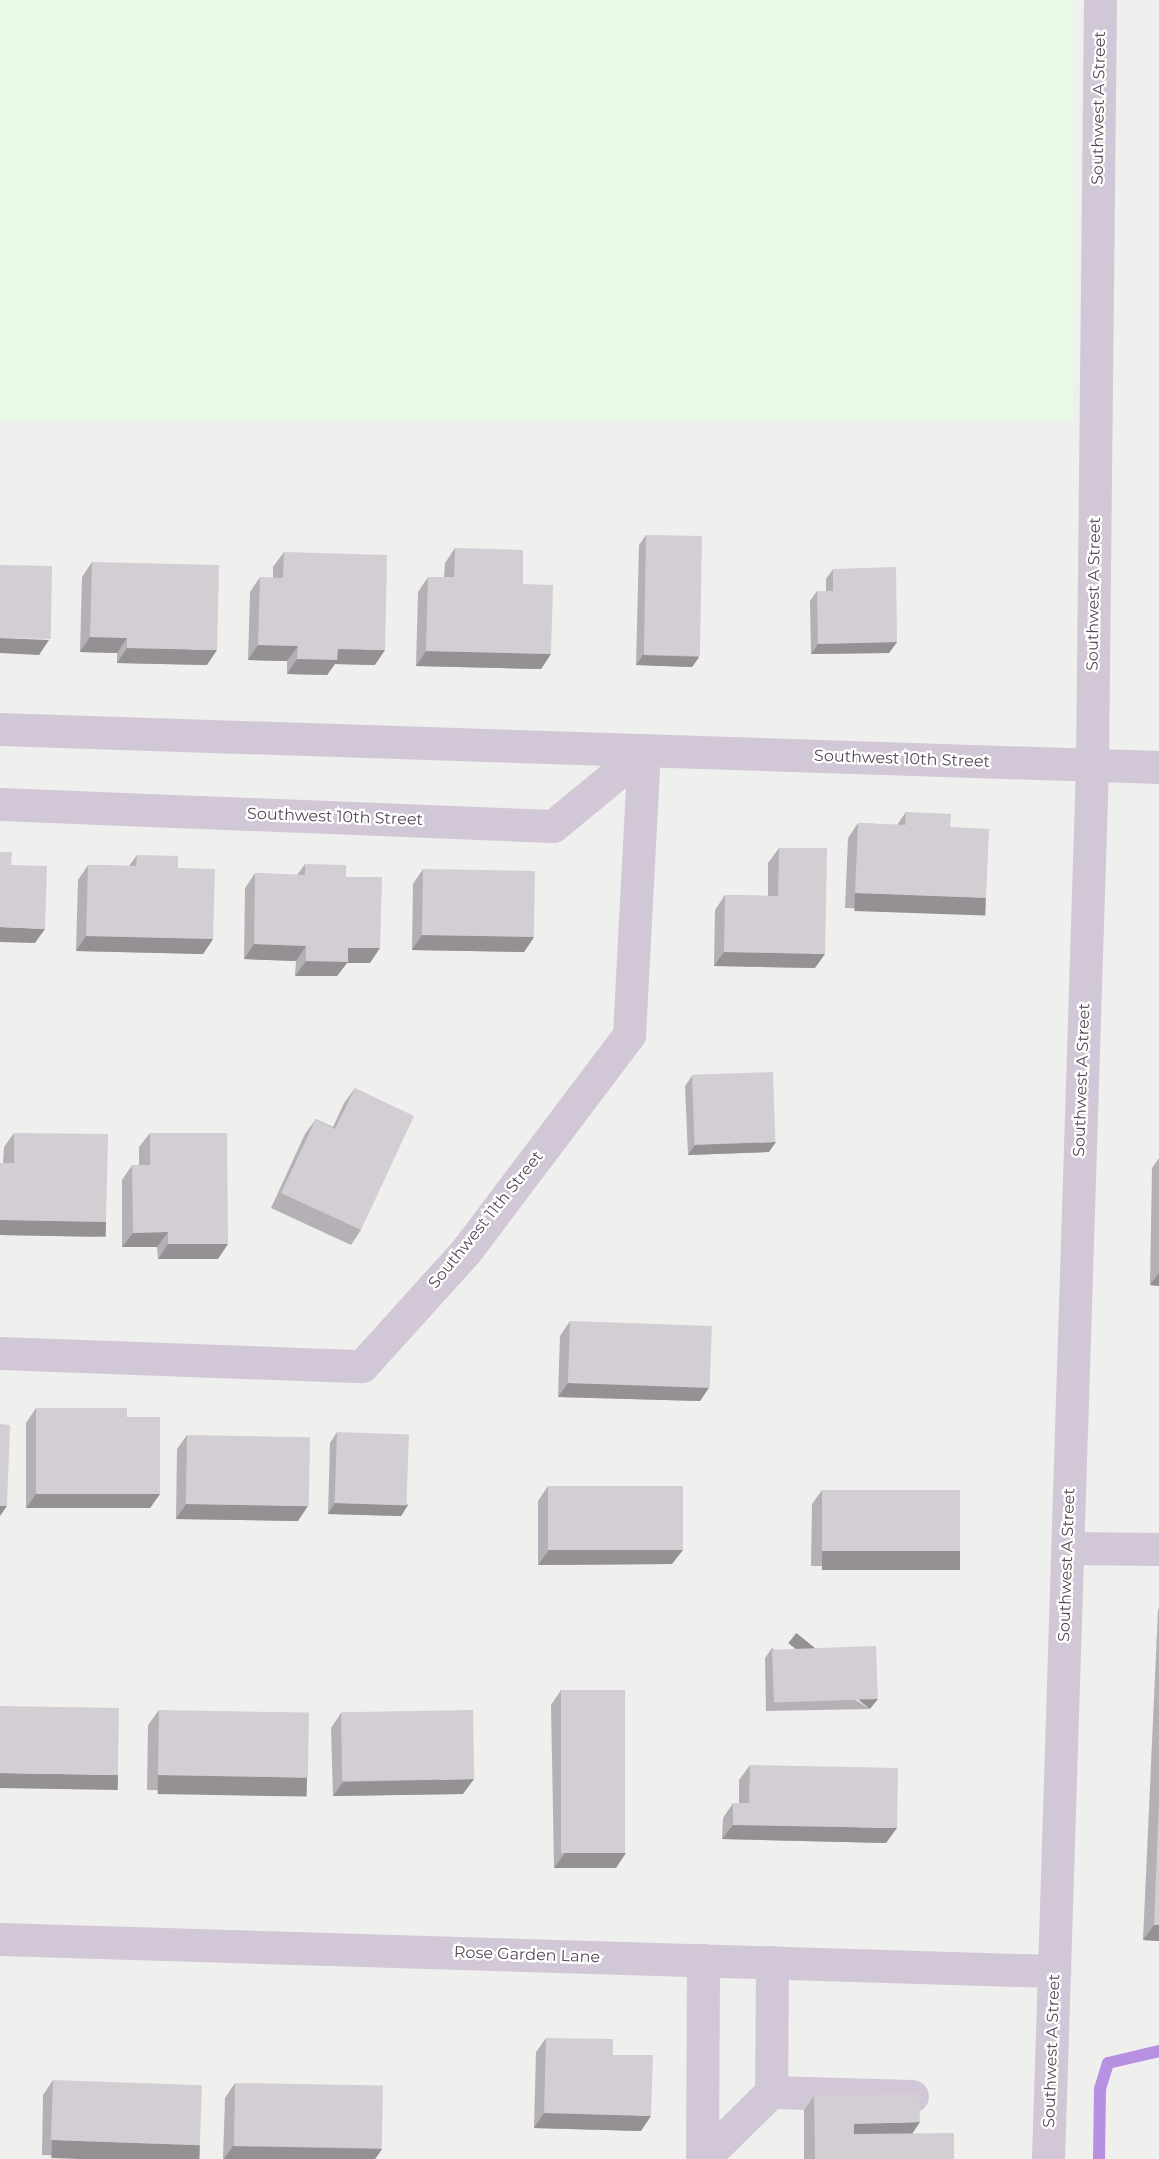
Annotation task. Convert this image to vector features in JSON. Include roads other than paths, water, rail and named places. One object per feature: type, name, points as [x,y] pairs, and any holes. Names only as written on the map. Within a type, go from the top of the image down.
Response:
[{"type":"street","name":"Southwest A Street","points":[[1047,2159],[1055,1971],[1092,765],[1100,0]]},
{"type":"street","name":"Southwest 10th Street","points":[[0,729],[1159,767]]},
{"type":"street","name":"Southwest 10th Street","points":[[0,804],[553,826],[644,751]]},
{"type":"street","name":"Southwest 11th Street","points":[[0,1353],[362,1366],[465,1251],[629,1035],[644,751]]},
{"type":"street","points":[[1068,1548],[1159,1549]]},
{"type":"street","name":"Rose Garden Lane","points":[[0,1939],[1055,1971]]},
{"type":"street","points":[[703,1960],[703,2159]]},
{"type":"street","points":[[703,2159],[771,2092],[772,1962]]},
{"type":"street","points":[[771,2092],[912,2096]]},
{"type":"waterway","points":[[1099,2159],[1100,2089],[1108,2063],[1159,2051]]}]
